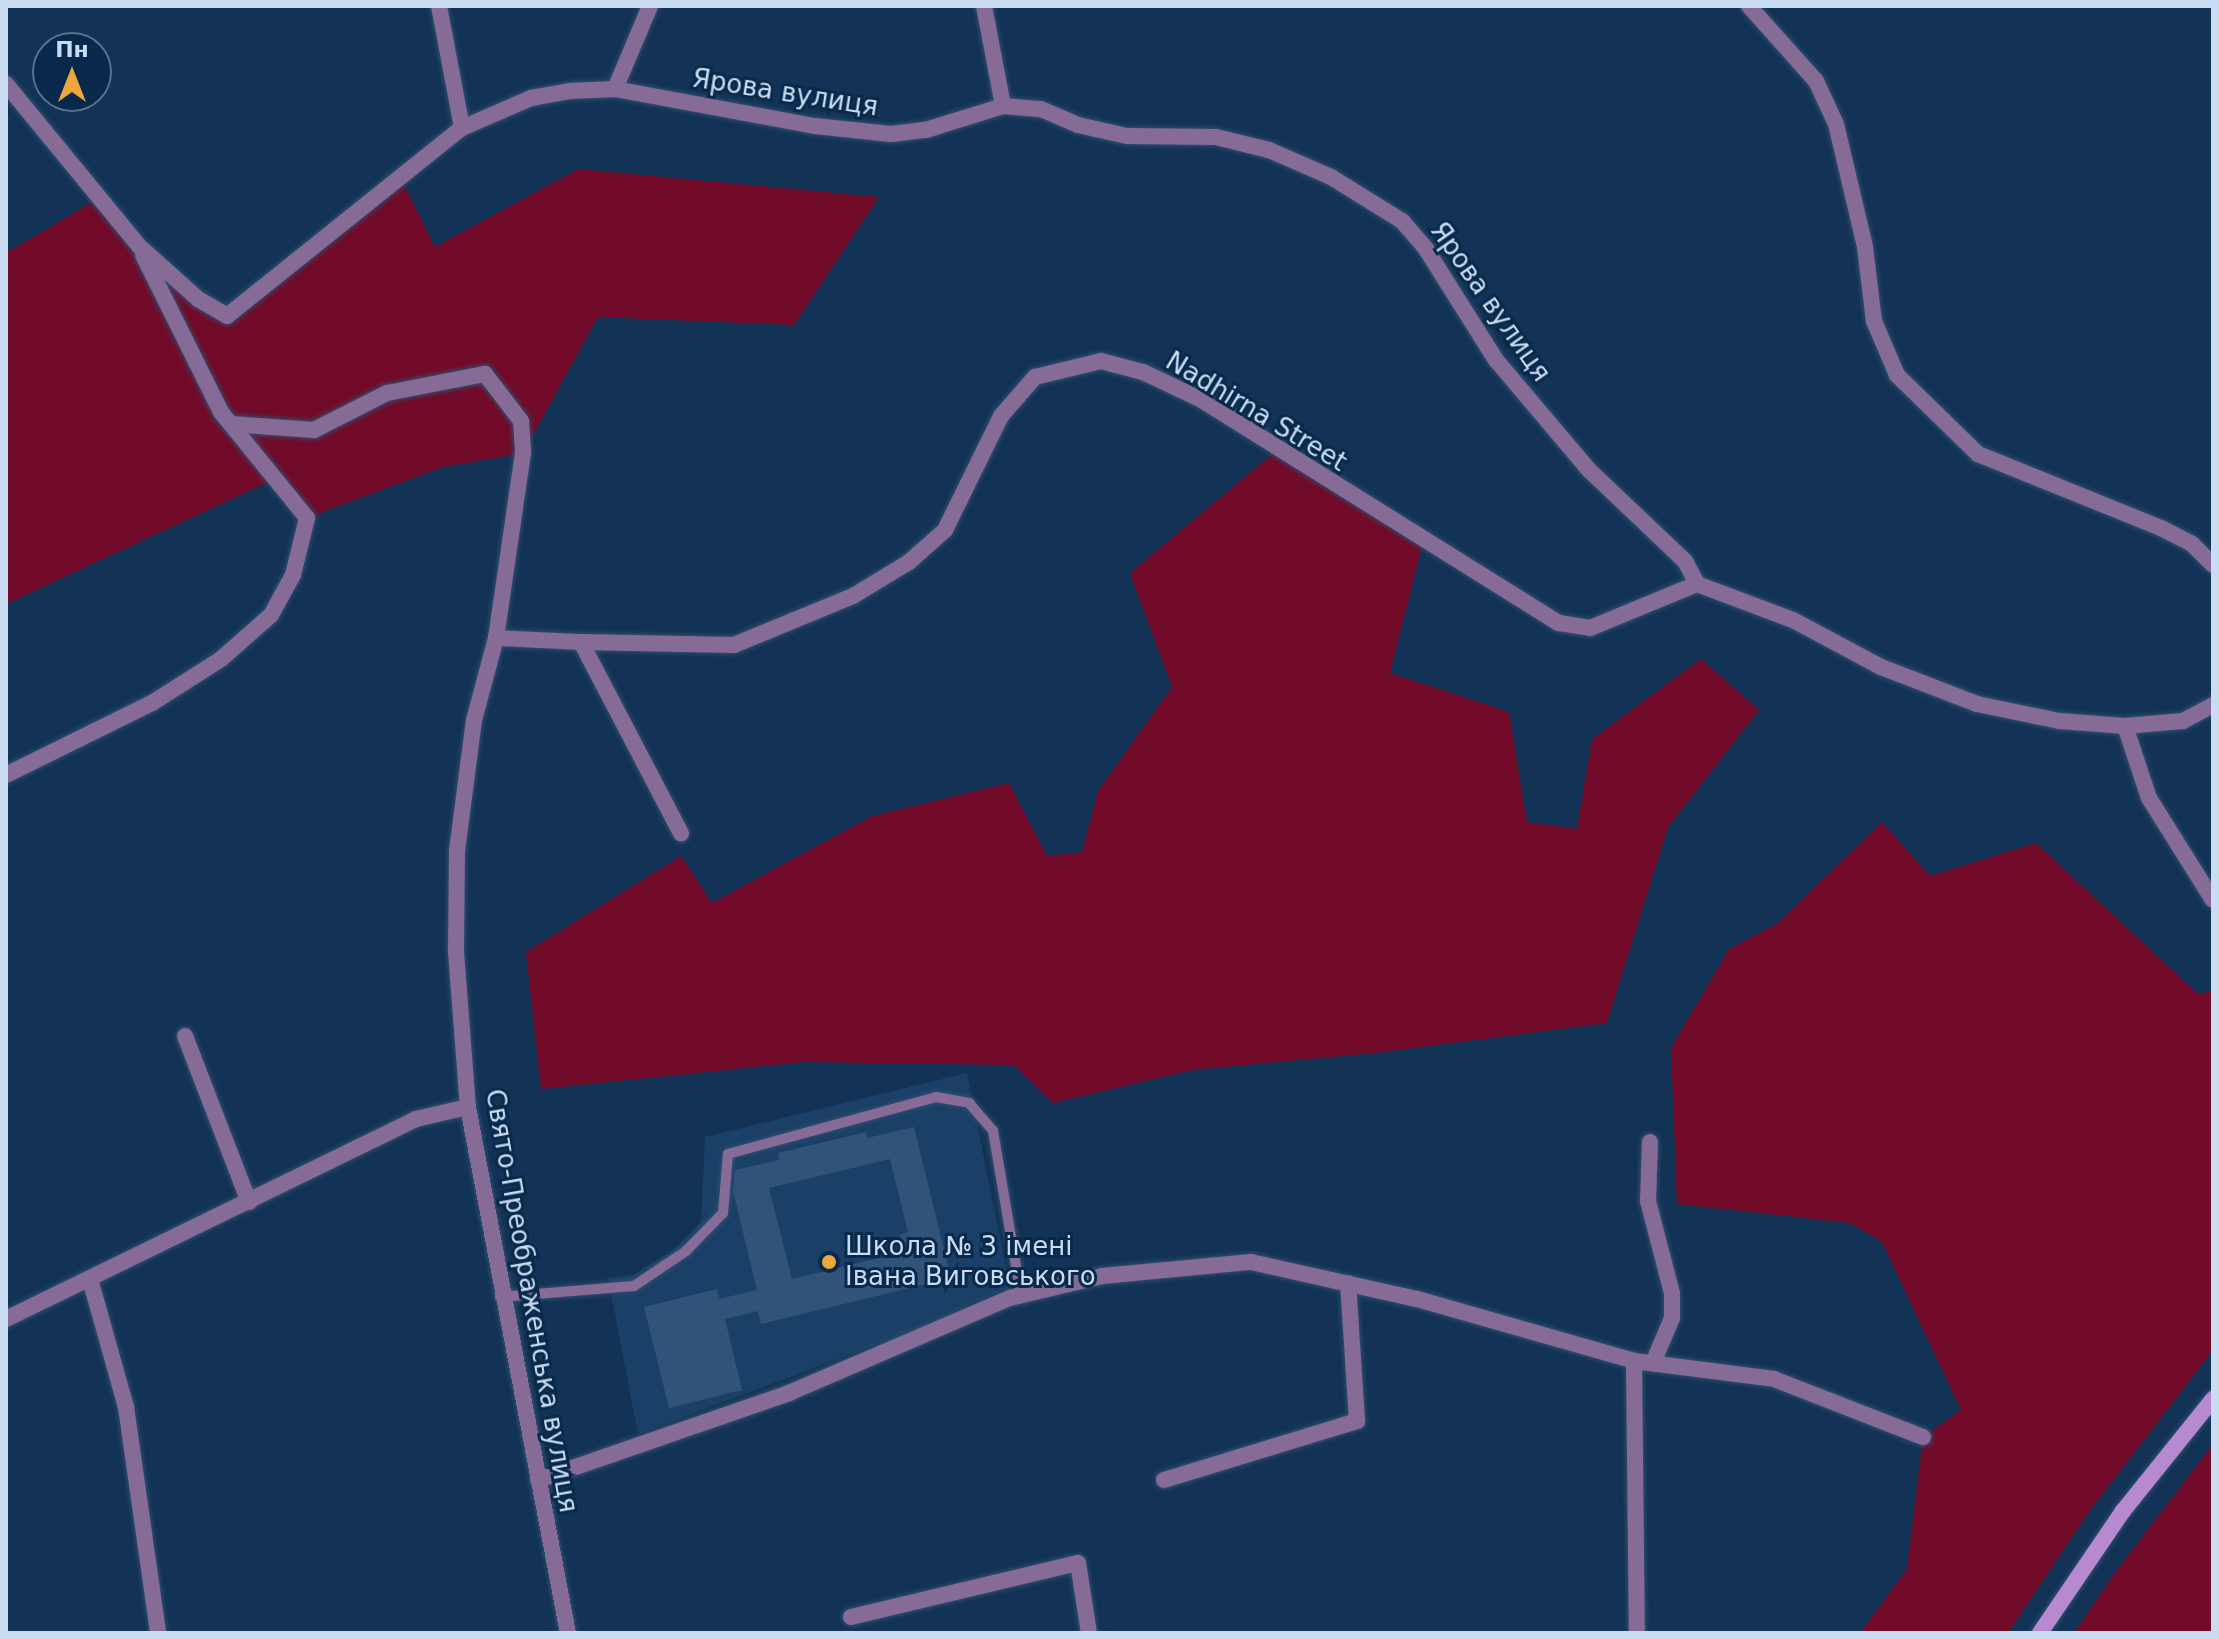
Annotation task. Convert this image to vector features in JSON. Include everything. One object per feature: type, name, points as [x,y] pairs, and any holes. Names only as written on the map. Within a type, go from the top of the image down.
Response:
[{"type":"main road","points":[[2040,1633],[2123,1511],[2213,1399]]},
{"type":"street","points":[[439,6],[462,128]]},
{"type":"street","points":[[615,89],[650,6]]},
{"type":"street","points":[[984,6],[1003,106]]},
{"type":"street","points":[[1749,6],[1816,81],[1836,124],[1865,247],[1874,321],[1897,375],[1978,454],[2161,528],[2192,544],[2213,565]]},
{"type":"street","points":[[6,84],[139,246],[231,424],[307,518],[293,575],[271,615],[221,659],[152,703],[6,775]]},
{"type":"street","name":"Ярова вулиця","points":[[139,246],[198,299],[227,316],[462,128],[531,98],[615,89],[815,126],[891,134],[926,130],[1003,106],[1041,109],[1078,125],[1127,136],[1216,137],[1269,150],[1331,177],[1402,221],[1426,249],[1496,360],[1589,470],[1685,561],[1697,584]]},
{"type":"street","name":"Nadhirna Street","points":[[496,638],[734,645],[853,596],[909,562],[945,530],[1001,416],[1035,377],[1101,361],[1143,372],[1200,399],[1559,623],[1601,625],[1697,584]]},
{"type":"street","name":"Свято-Преображенська вулиця","points":[[231,424],[314,430],[387,393],[485,374],[521,421],[523,453],[496,638],[474,720],[457,851],[456,952],[468,1107],[500,1297],[568,1633]]},
{"type":"street","points":[[1697,584],[1793,620],[1881,667],[1977,704],[2059,721],[2125,726],[2183,721],[2213,705]]},
{"type":"street","points":[[581,642],[681,833]]},
{"type":"street","points":[[2125,726],[2149,798],[2213,900]]},
{"type":"street","points":[[185,1036],[249,1202]]},
{"type":"street","points":[[6,1319],[416,1119],[468,1107]]},
{"type":"street","points":[[1650,1142],[1648,1201],[1672,1293],[1672,1318],[1653,1363]]},
{"type":"street","points":[[538,1480],[789,1393],[1021,1295],[1102,1276],[1251,1262],[1348,1283],[1634,1361],[1774,1379],[1923,1437]]},
{"type":"street","points":[[90,1279],[126,1407],[158,1633]]},
{"type":"street","points":[[1164,1480],[1357,1421],[1348,1283]]},
{"type":"street","points":[[1634,1361],[1637,1633]]},
{"type":"street","points":[[851,1617],[1078,1563],[1089,1633]]},
{"type":"lane","points":[[500,1297],[634,1286],[686,1251],[723,1213],[728,1154],[936,1097],[969,1103],[993,1131],[1021,1295]]},
{"type":"shaded area","points":[[578,169],[879,197],[794,325],[598,317],[523,453],[443,467],[307,518],[275,479],[6,604],[6,253],[99,198],[139,246],[227,316],[401,179],[435,247]]},
{"type":"shaded area","points":[[1277,450],[1423,542],[1390,673],[1509,712],[1527,822],[1577,829],[1592,739],[1701,659],[1759,710],[1668,827],[1607,1023],[1375,1053],[1192,1070],[1053,1103],[1014,1065],[803,1062],[541,1089],[526,952],[681,856],[712,903],[872,816],[1009,783],[1047,856],[1082,852],[1098,791],[1172,687],[1130,573]]},
{"type":"shaded area","points":[[1882,822],[1930,876],[2036,843],[2198,994],[2213,991],[2213,1350],[2088,1513],[2008,1633],[1860,1633],[1907,1569],[1923,1437],[1961,1410],[1882,1242],[1850,1223],[1677,1204],[1671,1048],[1729,949],[1778,923]]},
{"type":"shaded area","name":"Школа № 3 імені Івана Виговського","points":[[967,1073],[1010,1287],[907,1333],[638,1434],[608,1278],[633,1275],[674,1250],[701,1222],[705,1137]]},
{"type":"shaded area","points":[[2213,1444],[2213,1633],[2074,1633],[2114,1574]]},
{"type":"building","points":[[914,1127],[951,1278],[761,1324],[758,1311],[725,1319],[742,1390],[669,1408],[644,1307],[717,1289],[719,1299],[757,1290],[733,1191],[735,1170],[779,1160],[778,1153],[866,1132],[867,1138]],"holes":[[[890,1159],[908,1232],[900,1235],[904,1252],[792,1279],[769,1188]]]},
{"type":"place","name":"Школа № 3 імені Івана Виговського","points":[[829,1262]]}]
